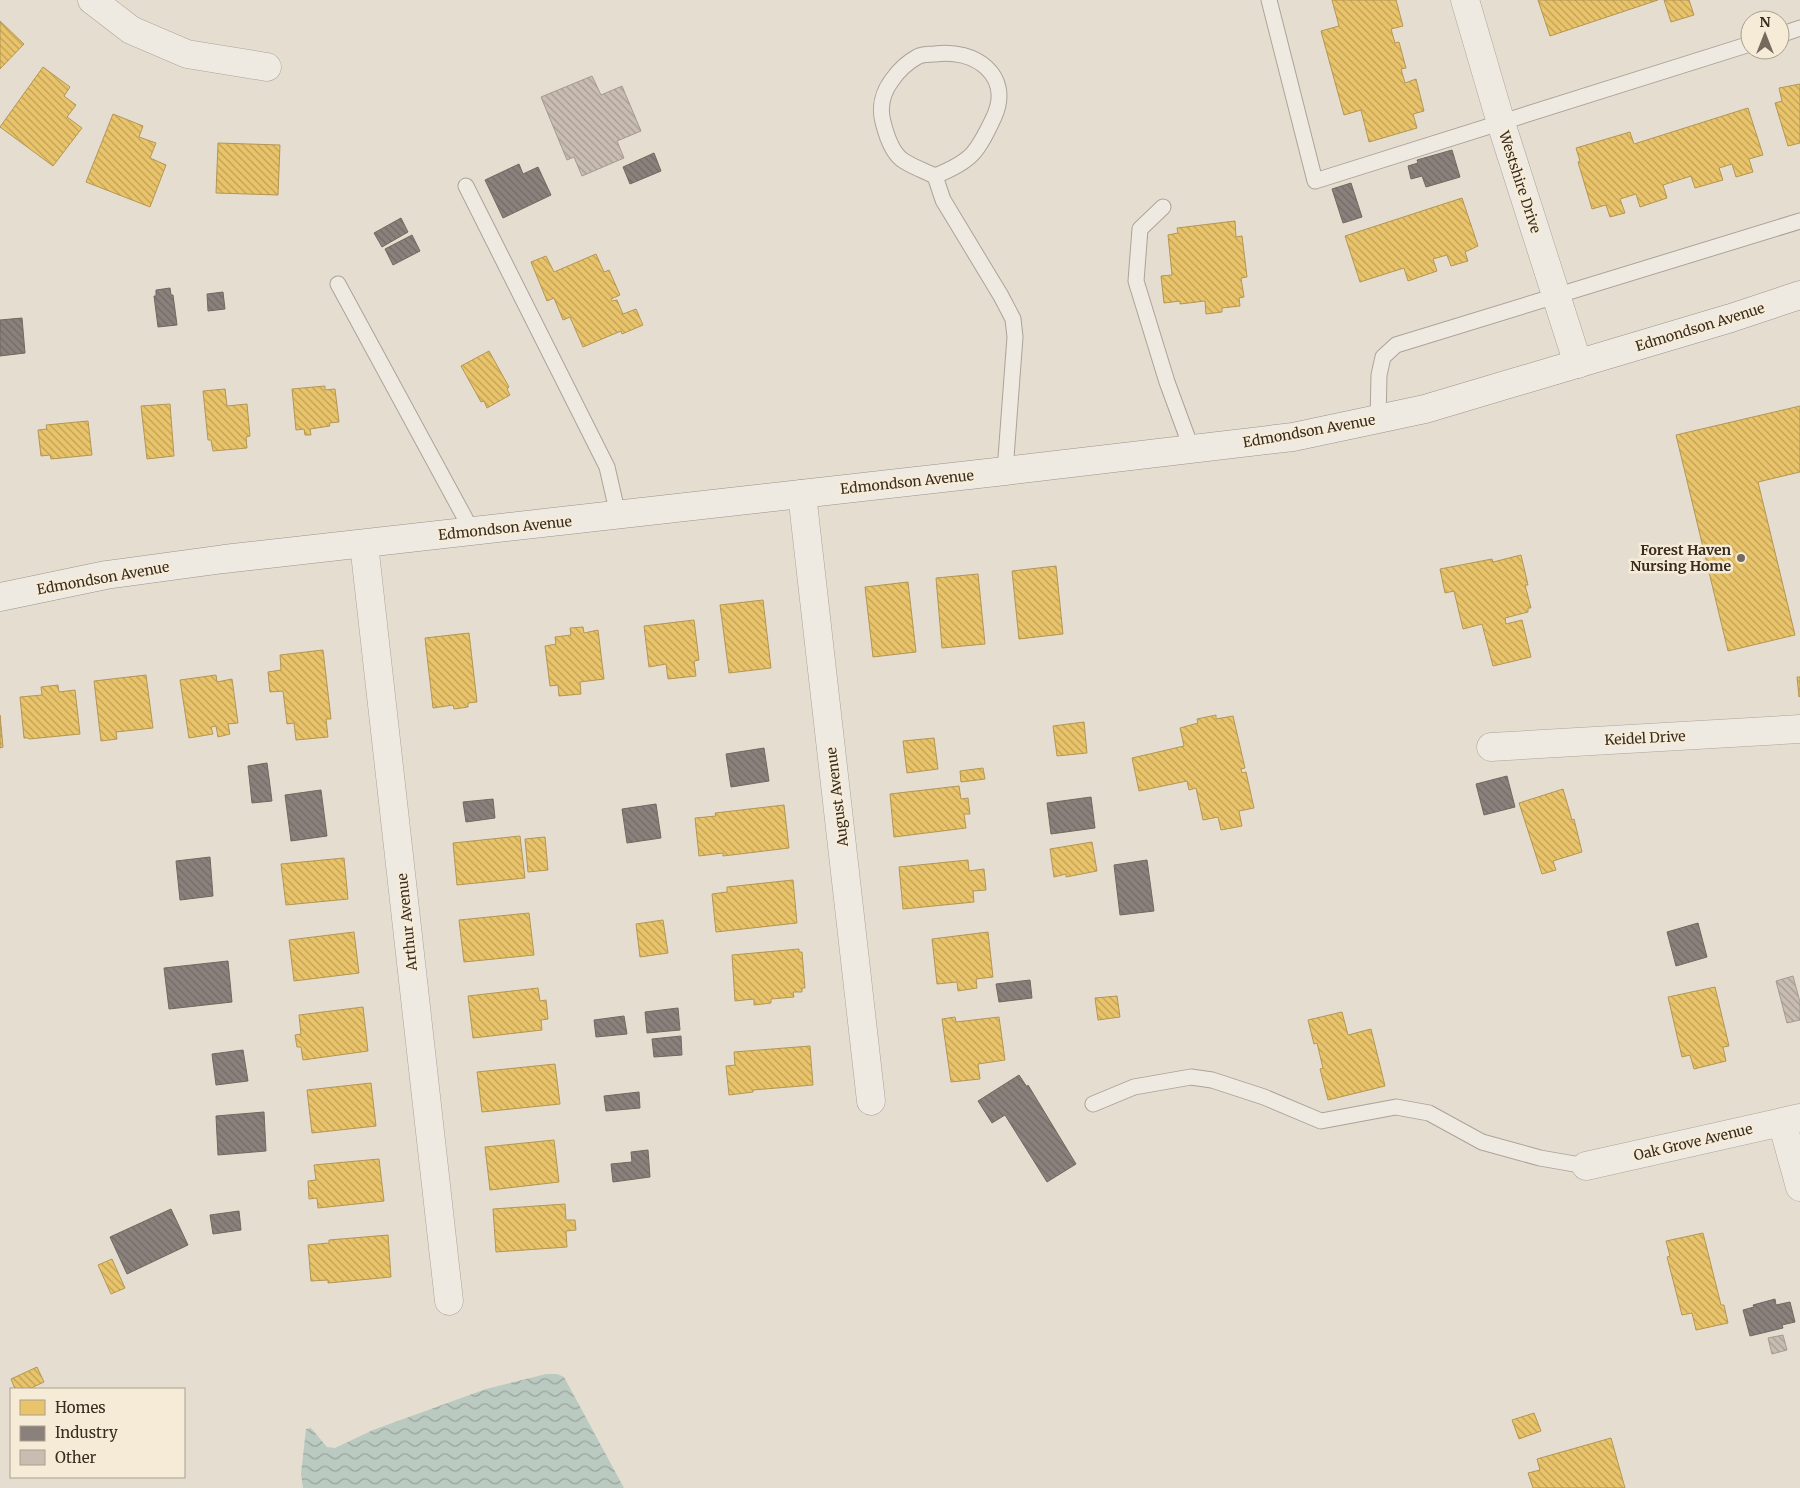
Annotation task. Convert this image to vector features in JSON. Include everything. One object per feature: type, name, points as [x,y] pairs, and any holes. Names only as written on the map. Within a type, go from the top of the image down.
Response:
[{"type":"street","points":[[92,0],[131,30],[187,54],[267,67]]},
{"type":"street","name":"Westshire Drive","points":[[1465,0],[1501,123],[1578,364]]},
{"type":"street","name":"Edmondson Avenue","points":[[0,597],[106,575],[224,559],[1293,437],[1425,409],[1731,318],[1800,295]]},
{"type":"street","name":"August Avenue","points":[[802,494],[871,1101]]},
{"type":"street","name":"Arthur Avenue","points":[[364,544],[449,1301]]},
{"type":"street","name":"Keidel Drive","points":[[1491,747],[1800,729]]},
{"type":"street","points":[[1791,1120],[1800,1186]]},
{"type":"street","name":"Oak Grove Avenue","points":[[1586,1166],[1791,1120]]},
{"type":"lane","points":[[1269,0],[1315,181],[1740,47]]},
{"type":"lane","points":[[935,176],[955,167],[972,156],[984,139],[996,111],[999,90],[990,70],[971,57],[948,52],[918,56],[900,68],[885,89],[880,112],[887,139],[902,161],[935,176],[943,200],[1013,319],[1015,338],[1005,471]]},
{"type":"lane","points":[[466,186],[607,467],[618,515]]},
{"type":"lane","points":[[1163,207],[1140,229],[1136,281],[1167,382],[1192,450]]},
{"type":"lane","points":[[1378,420],[1379,375],[1383,358],[1396,345],[1800,221]]},
{"type":"lane","points":[[338,284],[472,532]]},
{"type":"lane","points":[[1093,1104],[1134,1087],[1191,1077],[1212,1080],[1264,1097],[1321,1121],[1396,1108],[1428,1113],[1482,1142],[1540,1158],[1586,1166]]},
{"type":"water","points":[[546,1374],[557,1374],[564,1377],[624,1488],[303,1488],[301,1474],[306,1429],[311,1428],[327,1447],[335,1448],[373,1430],[486,1389]]},
{"type":"building: Homes","points":[[1332,0],[1396,0],[1403,26],[1391,29],[1395,43],[1399,42],[1406,68],[1401,69],[1405,83],[1416,79],[1424,111],[1413,114],[1417,128],[1369,142],[1361,110],[1344,115],[1321,31],[1339,26]]},
{"type":"building: Homes","points":[[1538,0],[1658,0],[1550,36]]},
{"type":"building: Homes","points":[[1664,0],[1689,0],[1694,15],[1671,22]]},
{"type":"building: Homes","points":[[0,21],[24,44],[0,69]]},
{"type":"building: Homes","points":[[43,67],[70,87],[64,96],[76,105],[67,117],[82,128],[53,166],[0,127]]},
{"type":"building: Homes","points":[[1800,84],[1800,143],[1788,146],[1775,103],[1782,101],[1779,88]]},
{"type":"building: Homes","points":[[1748,108],[1763,155],[1749,159],[1753,172],[1736,177],[1732,164],[1719,168],[1723,180],[1695,188],[1691,176],[1663,185],[1667,198],[1640,207],[1636,194],[1620,199],[1625,213],[1610,217],[1606,205],[1592,209],[1578,162],[1580,161],[1576,148],[1630,132],[1634,144]]},
{"type":"building: Homes","points":[[113,114],[143,126],[139,137],[156,143],[150,158],[166,165],[150,207],[86,182]]},
{"type":"building: Homes","points":[[218,143],[280,145],[278,195],[216,193]]},
{"type":"building: Homes","points":[[1462,198],[1478,246],[1465,252],[1468,261],[1451,266],[1447,255],[1433,259],[1437,271],[1408,281],[1404,268],[1360,282],[1345,236]]},
{"type":"building: Homes","points":[[1235,221],[1236,237],[1242,236],[1247,277],[1241,278],[1244,297],[1239,298],[1240,306],[1222,308],[1222,312],[1206,314],[1205,301],[1180,304],[1180,301],[1164,303],[1161,276],[1172,275],[1168,235],[1178,233],[1177,228]]},
{"type":"building: Homes","points":[[596,254],[604,272],[609,270],[620,295],[611,299],[612,301],[617,300],[623,314],[636,309],[643,325],[622,334],[621,331],[583,347],[570,317],[563,320],[554,298],[547,301],[531,262],[546,256],[554,272]]},
{"type":"building: Homes","points":[[489,351],[509,387],[507,389],[510,395],[487,408],[484,401],[481,402],[461,366]]},
{"type":"building: Homes","points":[[325,386],[325,390],[335,389],[339,422],[329,423],[330,426],[310,429],[311,435],[305,435],[304,429],[296,430],[292,389]]},
{"type":"building: Homes","points":[[225,389],[227,406],[247,404],[250,436],[246,437],[247,448],[213,451],[211,440],[208,440],[203,391]]},
{"type":"building: Homes","points":[[170,404],[174,456],[147,459],[141,406]]},
{"type":"building: Homes","name":"Forest Haven Nursing Home","points":[[1800,406],[1800,472],[1758,482],[1795,635],[1728,651],[1676,435]]},
{"type":"building: Homes","points":[[88,421],[92,455],[51,459],[50,455],[41,456],[38,430],[47,429],[46,425]]},
{"type":"building: Homes","points":[[1521,555],[1528,585],[1525,585],[1531,608],[1528,608],[1528,612],[1505,618],[1506,624],[1522,620],[1531,657],[1493,666],[1482,624],[1463,629],[1454,591],[1445,593],[1440,569],[1492,559],[1493,562]]},
{"type":"building: Homes","points":[[1056,566],[1063,634],[1019,639],[1012,571]]},
{"type":"building: Homes","points":[[978,574],[985,644],[942,648],[936,578]]},
{"type":"building: Homes","points":[[908,582],[916,652],[873,657],[865,587]]},
{"type":"building: Homes","points":[[763,600],[771,668],[729,673],[720,605]]},
{"type":"building: Homes","points":[[694,620],[699,660],[694,661],[696,676],[668,679],[666,664],[649,667],[644,626]]},
{"type":"building: Homes","points":[[583,627],[584,633],[598,630],[604,679],[580,682],[581,694],[559,696],[558,685],[550,686],[545,646],[556,644],[555,637],[571,635],[570,628]]},
{"type":"building: Homes","points":[[469,633],[477,702],[468,703],[468,707],[454,709],[453,705],[433,708],[425,638]]},
{"type":"building: Homes","points":[[323,650],[331,719],[326,719],[328,737],[296,740],[294,723],[287,724],[283,691],[270,692],[268,672],[281,670],[280,655]]},
{"type":"building: Homes","points":[[146,675],[153,728],[116,732],[117,739],[101,741],[94,681]]},
{"type":"building: Homes","points":[[216,675],[217,682],[232,679],[238,723],[228,724],[230,734],[218,737],[216,726],[211,727],[213,734],[189,738],[180,680]]},
{"type":"building: Homes","points":[[1797,677],[1800,677],[1799,697]]},
{"type":"building: Homes","points":[[58,685],[59,692],[75,690],[80,734],[24,738],[20,697],[42,695],[41,687]]},
{"type":"building: Homes","points":[[0,715],[3,747],[0,748]]},
{"type":"building: Homes","points":[[1216,715],[1216,719],[1233,716],[1245,768],[1241,769],[1242,773],[1246,772],[1254,808],[1239,811],[1242,826],[1221,830],[1218,817],[1203,820],[1196,788],[1189,790],[1187,781],[1139,791],[1132,758],[1184,746],[1180,728],[1198,723],[1197,719]]},
{"type":"building: Homes","points":[[1084,722],[1087,753],[1057,756],[1053,726]]},
{"type":"building: Homes","points":[[934,738],[938,769],[907,773],[903,741]]},
{"type":"building: Homes","points":[[983,768],[985,779],[961,782],[960,771]]},
{"type":"building: Homes","points":[[959,786],[961,799],[968,798],[970,814],[964,814],[966,828],[894,837],[890,794]]},
{"type":"building: Homes","points":[[1563,789],[1572,820],[1574,819],[1582,852],[1553,861],[1556,870],[1542,874],[1519,803]]},
{"type":"building: Homes","points":[[784,805],[789,848],[723,856],[723,853],[699,856],[695,818],[716,816],[715,813]]},
{"type":"building: Homes","points":[[520,836],[525,878],[457,885],[453,843]]},
{"type":"building: Homes","points":[[545,837],[548,870],[528,872],[525,839]]},
{"type":"building: Homes","points":[[1092,842],[1097,871],[1066,877],[1066,874],[1054,877],[1050,849]]},
{"type":"building: Homes","points":[[344,858],[348,899],[286,905],[281,864]]},
{"type":"building: Homes","points":[[968,860],[969,871],[984,869],[986,890],[973,891],[974,902],[903,909],[899,867]]},
{"type":"building: Homes","points":[[793,880],[797,923],[716,932],[712,894],[727,892],[727,887]]},
{"type":"building: Homes","points":[[529,913],[534,955],[464,962],[459,920]]},
{"type":"building: Homes","points":[[663,920],[668,953],[640,957],[636,924]]},
{"type":"building: Homes","points":[[354,932],[359,973],[294,981],[289,940]]},
{"type":"building: Homes","points":[[988,932],[993,977],[976,979],[977,988],[958,991],[957,982],[937,984],[932,939]]},
{"type":"building: Homes","points":[[799,949],[799,952],[802,952],[805,988],[802,988],[802,992],[793,992],[794,997],[771,999],[771,1003],[754,1005],[754,999],[735,1001],[732,955]]},
{"type":"building: Homes","points":[[1715,987],[1729,1046],[1723,1047],[1726,1061],[1694,1069],[1690,1055],[1682,1057],[1668,997]]},
{"type":"building: Homes","points":[[538,988],[540,1001],[546,1000],[548,1019],[541,1020],[542,1030],[473,1038],[468,996]]},
{"type":"building: Homes","points":[[1117,996],[1120,1017],[1098,1020],[1095,998]]},
{"type":"building: Homes","points":[[363,1007],[368,1051],[303,1060],[301,1047],[297,1047],[295,1035],[301,1034],[299,1015]]},
{"type":"building: Homes","points":[[1342,1012],[1348,1035],[1371,1029],[1385,1086],[1328,1100],[1320,1069],[1323,1068],[1317,1043],[1314,1044],[1308,1020]]},
{"type":"building: Homes","points":[[955,1017],[956,1022],[999,1017],[1005,1060],[978,1064],[980,1079],[951,1082],[942,1019]]},
{"type":"building: Homes","points":[[810,1046],[813,1085],[753,1090],[753,1092],[729,1095],[726,1066],[735,1065],[734,1052]]},
{"type":"building: Homes","points":[[555,1064],[560,1104],[482,1112],[477,1072]]},
{"type":"building: Homes","points":[[371,1083],[376,1126],[312,1133],[307,1090]]},
{"type":"building: Homes","points":[[554,1140],[559,1182],[490,1190],[485,1147]]},
{"type":"building: Homes","points":[[379,1159],[384,1201],[318,1208],[317,1198],[309,1199],[308,1181],[316,1180],[314,1165]]},
{"type":"building: Homes","points":[[565,1204],[566,1220],[575,1220],[576,1230],[566,1231],[567,1247],[496,1252],[493,1209]]},
{"type":"building: Homes","points":[[1703,1233],[1721,1305],[1724,1305],[1728,1323],[1696,1330],[1692,1313],[1682,1315],[1667,1257],[1670,1256],[1666,1241]]},
{"type":"building: Homes","points":[[388,1235],[391,1277],[328,1283],[328,1280],[311,1281],[308,1245],[329,1243],[329,1240]]},
{"type":"building: Homes","points":[[112,1259],[125,1288],[111,1294],[98,1265]]},
{"type":"building: Homes","points":[[37,1367],[44,1382],[31,1388],[15,1388],[11,1379]]},
{"type":"building: Homes","points":[[1534,1413],[1541,1431],[1519,1439],[1512,1420]]},
{"type":"building: Homes","points":[[1611,1438],[1625,1488],[1533,1488],[1528,1473],[1540,1470],[1537,1459]]},
{"type":"building: Industry","points":[[1452,150],[1460,177],[1426,187],[1422,176],[1411,179],[1408,166],[1418,163],[1417,160]]},
{"type":"building: Industry","points":[[654,153],[661,171],[630,184],[623,167]]},
{"type":"building: Industry","points":[[519,164],[523,174],[538,167],[551,195],[503,218],[485,180]]},
{"type":"building: Industry","points":[[1351,183],[1362,217],[1343,223],[1332,189]]},
{"type":"building: Industry","points":[[401,218],[408,232],[382,247],[374,233]]},
{"type":"building: Industry","points":[[412,235],[420,251],[393,265],[385,249]]},
{"type":"building: Industry","points":[[170,288],[171,295],[173,295],[177,325],[158,327],[154,296],[156,296],[156,290]]},
{"type":"building: Industry","points":[[223,292],[225,309],[208,311],[207,294]]},
{"type":"building: Industry","points":[[22,318],[25,353],[0,356],[0,320]]},
{"type":"building: Industry","points":[[764,748],[769,781],[731,787],[726,754]]},
{"type":"building: Industry","points":[[267,763],[272,801],[252,803],[248,766]]},
{"type":"building: Industry","points":[[1507,776],[1515,807],[1484,815],[1476,784]]},
{"type":"building: Industry","points":[[321,790],[327,836],[291,841],[285,795]]},
{"type":"building: Industry","points":[[1091,797],[1095,828],[1051,834],[1047,803]]},
{"type":"building: Industry","points":[[493,799],[495,818],[466,822],[463,802]]},
{"type":"building: Industry","points":[[656,804],[661,838],[627,843],[622,809]]},
{"type":"building: Industry","points":[[210,857],[213,896],[180,900],[176,861]]},
{"type":"building: Industry","points":[[1147,860],[1154,911],[1120,915],[1114,865]]},
{"type":"building: Industry","points":[[1698,923],[1707,957],[1676,966],[1667,932]]},
{"type":"building: Industry","points":[[228,961],[232,1002],[169,1009],[164,968]]},
{"type":"building: Industry","points":[[1030,980],[1032,998],[999,1002],[996,984]]},
{"type":"building: Industry","points":[[678,1008],[680,1030],[647,1033],[645,1012]]},
{"type":"building: Industry","points":[[624,1016],[627,1034],[596,1037],[594,1020]]},
{"type":"building: Industry","points":[[681,1036],[682,1055],[654,1057],[652,1039]]},
{"type":"building: Industry","points":[[243,1050],[248,1081],[216,1085],[212,1054]]},
{"type":"building: Industry","points":[[1019,1075],[1027,1087],[1028,1085],[1076,1164],[1047,1182],[1005,1115],[992,1123],[978,1101]]},
{"type":"building: Industry","points":[[639,1092],[640,1108],[606,1111],[604,1096]]},
{"type":"building: Industry","points":[[264,1112],[266,1151],[218,1155],[216,1116]]},
{"type":"building: Industry","points":[[648,1150],[650,1177],[613,1182],[611,1164],[632,1162],[631,1152]]},
{"type":"building: Industry","points":[[171,1209],[188,1245],[127,1274],[110,1237]]},
{"type":"building: Industry","points":[[239,1211],[241,1230],[213,1234],[210,1215]]},
{"type":"building: Industry","points":[[1775,1299],[1776,1305],[1790,1302],[1795,1322],[1782,1325],[1783,1328],[1750,1336],[1743,1310]]},
{"type":"building: Other","points":[[592,76],[601,95],[622,86],[641,131],[617,141],[624,158],[582,176],[574,157],[567,160],[541,97]]},
{"type":"building: Other","points":[[1793,976],[1800,1002],[1800,1020],[1787,1023],[1776,981]]},
{"type":"building: Other","points":[[1783,1335],[1787,1350],[1772,1354],[1768,1338]]},
{"type":"place","name":"Forest Haven Nursing Home","points":[[1741,558]]}]
